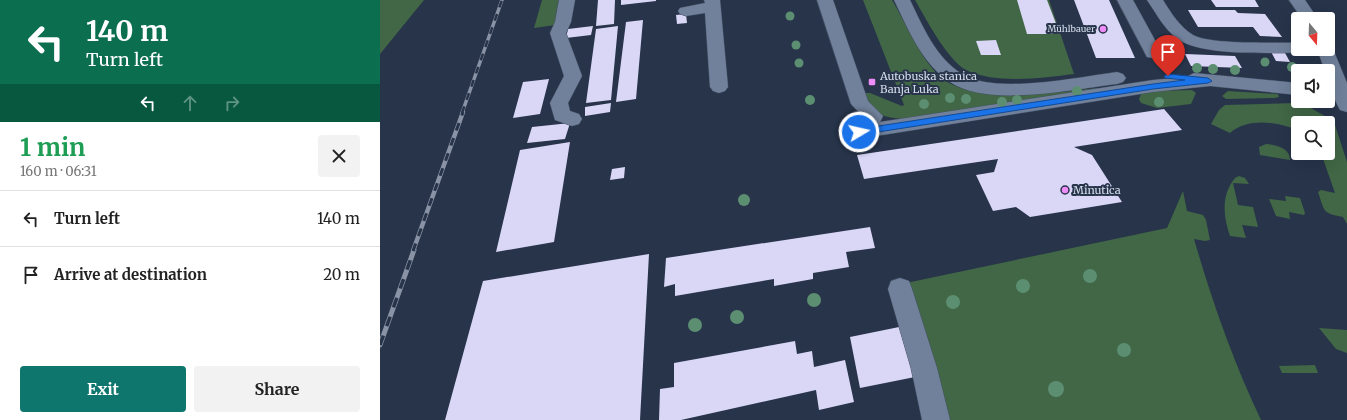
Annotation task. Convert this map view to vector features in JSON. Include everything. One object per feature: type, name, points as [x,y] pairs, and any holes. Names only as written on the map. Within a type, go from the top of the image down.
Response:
[{"type":"street","points":[[567,0],[563,22],[558,33],[573,76],[559,103],[562,115],[572,119]]},
{"type":"street","points":[[825,0],[860,104],[873,116],[871,121],[856,131],[995,117],[1153,86],[1208,81]]},
{"type":"street","points":[[902,0],[924,43],[934,57],[958,80],[982,88],[1013,89],[1136,76],[1168,76],[1291,88]]},
{"type":"street","points":[[1125,0],[1154,53]]},
{"type":"street","points":[[1155,0],[1173,27],[1184,38],[1193,42],[1205,45],[1291,48]]},
{"type":"street","points":[[1297,0],[1305,12]]},
{"type":"street","points":[[686,10],[712,3],[719,87]]},
{"type":"street","points":[[1328,56],[1339,97]]},
{"type":"street","points":[[900,289],[924,368],[936,420]]},
{"type":"green space","points":[[380,0],[424,0],[380,54]]},
{"type":"green space","points":[[542,0],[574,0],[569,23],[534,28]]},
{"type":"green space","points":[[863,0],[892,0],[912,37],[929,64],[936,73],[950,84],[968,90],[990,94],[1013,95],[1098,88],[1099,90],[908,119],[894,118],[878,114],[871,108],[863,93],[870,93],[902,106],[904,105]]},
{"type":"green space","points":[[915,0],[1049,0],[1074,74],[1006,79],[992,78],[968,71],[960,66],[945,50]]},
{"type":"green space","points":[[1192,90],[1196,93],[1191,104],[1157,108],[1141,103],[1139,99],[1141,94],[1157,91]]},
{"type":"green space","points":[[1228,91],[1278,94],[1279,97],[1226,99],[1222,96]]},
{"type":"green space","points":[[1291,103],[1291,108],[1311,108],[1325,116],[1291,116],[1291,127],[1263,122],[1245,125],[1230,133],[1211,124],[1219,110],[1225,105]]},
{"type":"green space","points":[[1335,125],[1347,162],[1347,224],[1343,217],[1328,213],[1323,208],[1318,192],[1321,190],[1335,193],[1323,160],[1335,160]]},
{"type":"green space","points":[[1266,144],[1278,146],[1285,150],[1288,153],[1290,160],[1260,155],[1259,147]]},
{"type":"green space","points":[[1239,176],[1245,178],[1249,184],[1233,183],[1238,205],[1253,207],[1258,227],[1242,225],[1246,238],[1230,236],[1225,213],[1225,199],[1227,191],[1235,178]]},
{"type":"green space","points":[[1183,191],[1187,211],[1203,215],[1206,220],[1210,240],[1205,241],[1194,239],[1224,331],[1241,376],[1261,420],[946,420],[906,283],[1167,228]]},
{"type":"green space","points":[[1285,196],[1300,198],[1305,213],[1304,215],[1289,212],[1290,219],[1276,216],[1269,199],[1286,201]]},
{"type":"green space","points":[[1319,328],[1347,330],[1347,353],[1336,349]]},
{"type":"green space","points":[[1315,365],[1318,373],[1282,373],[1279,366]]},
{"type":"building","points":[[598,0],[615,0],[614,24],[596,26]]},
{"type":"building","points":[[621,0],[656,0],[656,1],[621,5]]},
{"type":"building","points":[[1017,0],[1047,0],[1060,34],[1027,34]]},
{"type":"building","name":"Mühlbauer","points":[[1074,0],[1109,0],[1135,58],[1096,58]]},
{"type":"building","points":[[1211,0],[1255,0],[1259,7],[1216,7]]},
{"type":"building","points":[[1188,10],[1235,10],[1238,13],[1265,14],[1282,37],[1260,36],[1253,27],[1198,27]]},
{"type":"building","points":[[686,14],[687,23],[677,24],[676,15]]},
{"type":"building","points":[[643,20],[636,99],[616,102],[626,22]]},
{"type":"building","points":[[593,26],[591,35],[566,38],[568,29]]},
{"type":"building","points":[[618,26],[611,100],[586,103],[596,29]]},
{"type":"building","points":[[996,40],[1001,55],[981,55],[976,41]]},
{"type":"building","points":[[1270,50],[1284,51],[1290,62],[1276,61]]},
{"type":"building","points":[[1185,54],[1235,56],[1242,68],[1191,66]]},
{"type":"building","points":[[549,79],[540,114],[513,118],[523,82]]},
{"type":"building","points":[[611,103],[610,112],[585,116],[585,107]]},
{"type":"building","points":[[1164,109],[1182,130],[1074,147],[1092,155],[1122,202],[1030,217],[1016,207],[993,211],[976,175],[994,172],[998,159],[864,179],[857,155]]},
{"type":"building","points":[[570,123],[565,139],[527,143],[532,127]]},
{"type":"building","points":[[570,142],[554,242],[496,252],[520,150]]},
{"type":"building","points":[[625,167],[624,178],[610,180],[612,169]]},
{"type":"building","points":[[870,227],[875,248],[846,252],[849,267],[813,273],[813,279],[774,286],[774,279],[675,296],[675,284],[664,287],[666,258]]},
{"type":"building","points":[[649,254],[640,420],[445,420],[483,281]]},
{"type":"building","points":[[904,326],[915,377],[860,388],[850,337]]},
{"type":"building","points":[[795,341],[797,354],[812,351],[814,367],[845,360],[854,402],[819,410],[816,390],[681,420],[659,420],[660,389],[674,387],[674,363]]},
{"type":"railway","points":[[462,113],[502,0]]},
{"type":"railway","points":[[413,251],[463,112]]},
{"type":"railway","points":[[380,345],[414,250]]},
{"type":"place","name":"Mühlbauer","points":[[1103,29]]},
{"type":"place","name":"Autobuska stanica Banja Luka","points":[[872,82]]},
{"type":"place","name":"Minutica","points":[[1065,190]]},
{"type":"route","points":[[859,132],[1153,86],[1208,81],[1168,76]]}]
